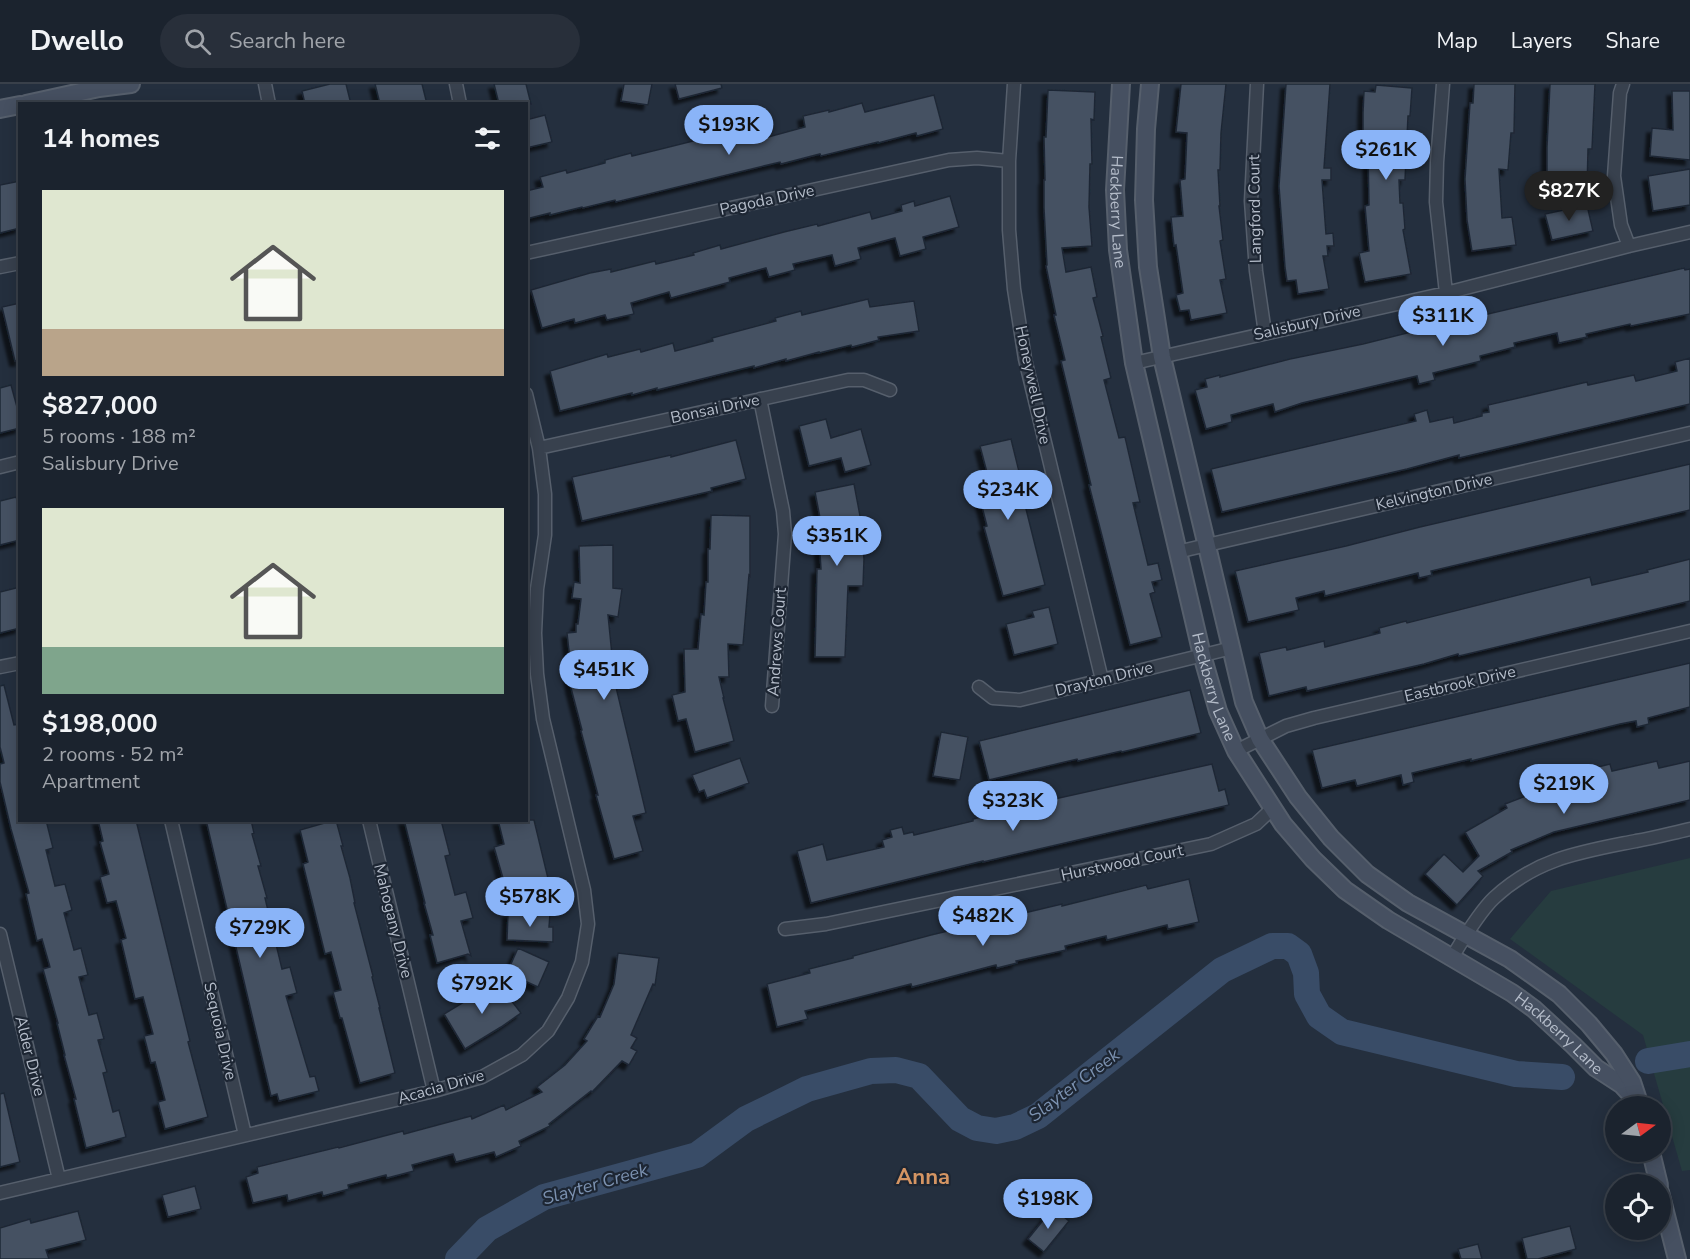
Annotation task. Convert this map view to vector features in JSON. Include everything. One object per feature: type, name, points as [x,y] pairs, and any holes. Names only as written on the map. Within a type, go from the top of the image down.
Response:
[{"type":"street","points":[[35,102],[99,88],[131,84]]},
{"type":"street","points":[[265,84],[269,102]]},
{"type":"street","points":[[456,84],[460,102]]},
{"type":"street","name":"Honeywell Drive","points":[[1014,84],[1009,161],[1009,230],[1014,289],[1025,359],[1102,680]]},
{"type":"street","name":"Hackberry Lane","points":[[1121,84],[1115,190],[1118,250],[1134,363],[1202,655],[1218,711],[1236,751],[1282,824],[1345,890],[1451,959],[1512,993],[1534,1009],[1596,1068],[1622,1085],[1632,1096]]},
{"type":"street","name":"Hackberry Lane","points":[[1150,84],[1144,200],[1148,267],[1162,357],[1244,702],[1260,739],[1298,797],[1331,838],[1367,874],[1408,903],[1527,970],[1559,994],[1589,1024],[1626,1070],[1636,1096]]},
{"type":"street","name":"Langford Court","points":[[1257,84],[1251,201],[1256,271],[1265,333]]},
{"type":"street","points":[[1443,84],[1436,202],[1446,292]]},
{"type":"street","points":[[1623,84],[1620,93],[1614,176],[1621,225],[1629,246]]},
{"type":"street","points":[[0,109],[18,105]]},
{"type":"street","name":"Pagoda Drive","points":[[528,253],[949,160],[977,158],[1009,161]]},
{"type":"street","name":"Salisbury Drive","points":[[1134,363],[1446,292],[1690,232]]},
{"type":"street","points":[[0,267],[18,263]]},
{"type":"street","name":"Bonsai Drive","points":[[539,448],[848,380],[864,380],[890,390]]},
{"type":"street","name":"Andrews Court","points":[[760,399],[783,511],[785,534],[772,706]]},
{"type":"street","name":"Acacia Drive","points":[[0,1193],[434,1091],[482,1077],[522,1055],[548,1031],[568,998],[582,962],[588,924],[584,890],[543,718],[537,674],[532,588],[545,535],[545,494],[539,448],[528,402]]},
{"type":"street","name":"Kelvington Drive","points":[[1177,552],[1690,433]]},
{"type":"street","points":[[0,467],[18,462]]},
{"type":"street","name":"Eastbrook Drive","points":[[1236,751],[1286,726],[1314,718],[1690,631]]},
{"type":"street","name":"Drayton Drive","points":[[979,687],[993,698],[1020,700],[1232,648]]},
{"type":"street","points":[[0,667],[18,663]]},
{"type":"street","name":"Hurstwood Court","points":[[785,929],[826,924],[1211,844],[1256,824],[1272,809]]},
{"type":"street","name":"Sequoia Drive","points":[[171,822],[244,1136]]},
{"type":"street","name":"Mahogany Drive","points":[[369,822],[434,1091]]},
{"type":"street","points":[[1451,959],[1492,900],[1523,875],[1558,859],[1591,849],[1690,829]]},
{"type":"street","name":"Alder Drive","points":[[0,934],[59,1179]]},
{"type":"street","points":[[1671,1235],[1677,1259]]},
{"type":"green space","points":[[1690,858],[1690,1170],[1682,1171],[1671,1133],[1671,1096],[1660,1096],[1643,1035],[1510,939],[1551,891]]},
{"type":"building","points":[[330,84],[346,84],[350,102],[305,102],[302,91]]},
{"type":"building","points":[[375,84],[422,84],[426,102],[380,102]]},
{"type":"building","points":[[494,84],[526,84],[531,104],[528,102],[498,102]]},
{"type":"building","points":[[624,84],[652,84],[648,105],[621,101]]},
{"type":"building","points":[[675,84],[721,84],[722,88],[679,99]]},
{"type":"building","points":[[1181,84],[1226,84],[1220,170],[1218,170],[1223,240],[1220,241],[1226,279],[1220,280],[1227,313],[1191,320],[1189,310],[1180,311],[1176,295],[1183,293],[1171,217],[1183,216],[1180,180],[1185,179],[1187,133],[1176,132]]},
{"type":"building","points":[[1286,84],[1330,84],[1324,168],[1331,168],[1331,180],[1322,180],[1326,234],[1333,233],[1334,246],[1327,246],[1328,256],[1323,256],[1329,289],[1298,294],[1296,280],[1287,281],[1279,186]]},
{"type":"building","points":[[1474,84],[1515,84],[1514,133],[1511,133],[1508,170],[1499,169],[1502,218],[1512,217],[1516,245],[1472,251],[1467,220],[1465,179],[1470,103],[1473,103]]},
{"type":"building","points":[[1550,84],[1595,84],[1592,149],[1588,149],[1587,190],[1547,189]]},
{"type":"building","points":[[1376,85],[1412,88],[1410,116],[1408,116],[1405,180],[1399,180],[1400,203],[1403,203],[1405,229],[1403,230],[1411,274],[1365,282],[1359,253],[1369,251],[1365,206],[1369,205],[1368,153],[1363,153],[1364,91],[1375,92]]},
{"type":"building","points":[[1048,90],[1095,92],[1094,120],[1091,119],[1092,164],[1090,164],[1089,207],[1092,246],[1062,248],[1066,272],[1091,267],[1097,297],[1093,298],[1111,378],[1104,380],[1119,438],[1125,437],[1140,502],[1133,503],[1148,565],[1158,563],[1162,580],[1152,582],[1155,592],[1150,594],[1162,637],[1130,645],[1089,485],[1091,485],[1061,361],[1065,360],[1054,315],[1056,315],[1046,266],[1044,137],[1046,137]]},
{"type":"building","points":[[1672,91],[1690,91],[1690,160],[1650,156],[1652,128],[1673,130]]},
{"type":"building","points":[[934,95],[943,129],[917,136],[916,133],[821,156],[820,154],[781,164],[780,162],[616,202],[615,200],[528,218],[528,191],[543,187],[540,177],[566,170],[567,173],[605,163],[605,160],[665,148],[730,129],[732,135],[765,126],[768,137],[805,127],[803,116],[862,103],[865,112]]},
{"type":"building","points":[[545,115],[552,142],[528,148],[528,119]]},
{"type":"building","points":[[1690,169],[1690,205],[1653,211],[1648,176]]},
{"type":"building","points":[[18,181],[18,228],[0,233],[0,185]]},
{"type":"building","points":[[950,196],[959,227],[923,237],[926,249],[900,256],[895,238],[858,248],[861,259],[835,266],[832,255],[793,264],[795,270],[769,277],[766,268],[729,278],[730,282],[671,298],[669,292],[631,303],[634,314],[607,320],[605,315],[575,323],[574,319],[542,328],[531,290],[590,273],[611,269],[611,272],[655,261],[656,264],[694,255],[693,253],[720,245],[721,249],[870,212],[872,219],[902,211],[901,205],[914,201],[915,206]]},
{"type":"building","points":[[1587,205],[1593,231],[1552,240],[1545,214]]},
{"type":"building","points":[[1684,268],[1685,270],[1690,269],[1690,314],[1631,326],[1630,324],[1559,343],[1557,333],[1514,343],[1515,347],[1480,356],[1481,361],[1433,373],[1435,380],[1419,384],[1417,376],[1302,403],[1275,412],[1273,404],[1231,415],[1232,422],[1206,429],[1195,390],[1207,387],[1205,379]]},
{"type":"building","points":[[868,299],[870,307],[914,301],[919,331],[878,337],[879,340],[852,347],[851,345],[754,368],[754,366],[560,411],[550,371],[607,354],[608,357],[640,349],[641,352],[673,343],[675,351],[713,341],[712,338],[776,321],[775,318],[801,311],[802,315]]},
{"type":"building","points":[[18,303],[18,361],[15,361],[2,307]]},
{"type":"building","points":[[1690,358],[1690,404],[1459,458],[1459,455],[1222,512],[1211,469],[1416,421],[1414,414],[1427,410],[1430,422],[1453,417],[1454,423],[1482,416],[1482,413],[1489,412],[1488,405],[1587,382],[1588,385],[1634,375],[1636,381],[1677,371],[1675,362]]},
{"type":"building","points":[[11,385],[18,411],[18,428],[0,433],[0,388]]},
{"type":"building","points":[[826,419],[831,438],[861,429],[871,465],[845,472],[841,458],[809,466],[799,426]]},
{"type":"building","points":[[1011,439],[1045,585],[1003,596],[984,527],[987,526],[976,483],[989,480],[980,446]]},
{"type":"building","points":[[736,440],[746,479],[711,488],[712,491],[582,521],[572,477],[671,455],[671,457]]},
{"type":"building","points":[[1690,464],[1690,510],[1431,571],[1432,575],[1419,578],[1418,573],[1325,596],[1324,591],[1296,598],[1299,610],[1248,622],[1235,571]]},
{"type":"building","points":[[854,484],[861,521],[864,559],[863,586],[848,586],[845,657],[815,657],[817,569],[821,569],[818,523],[821,523],[815,492]]},
{"type":"building","points":[[16,497],[18,540],[0,545],[0,501]]},
{"type":"building","points":[[711,515],[750,516],[750,576],[743,645],[728,644],[729,677],[719,677],[734,741],[695,752],[686,719],[678,721],[672,695],[685,692],[684,649],[698,649],[701,614],[704,615],[706,582],[708,582]]},
{"type":"building","points":[[613,545],[613,588],[622,589],[618,617],[608,615],[612,655],[616,687],[646,813],[633,816],[643,851],[614,859],[596,795],[598,795],[571,688],[567,661],[570,660],[567,633],[576,632],[581,599],[572,598],[574,582],[580,583],[579,546]]},
{"type":"building","points":[[1690,559],[1690,601],[1307,691],[1306,687],[1269,696],[1259,653],[1286,647],[1287,650],[1324,641],[1325,647],[1380,633],[1379,628],[1406,621],[1407,623],[1590,577],[1592,585]]},
{"type":"building","points":[[18,588],[18,628],[0,633],[0,592]]},
{"type":"building","points":[[1049,607],[1058,644],[1014,655],[1006,624],[1034,617],[1032,611]]},
{"type":"building","points":[[1690,663],[1690,707],[1648,718],[1649,724],[1637,727],[1636,721],[1620,724],[1471,761],[1471,759],[1412,773],[1414,782],[1403,785],[1401,775],[1357,786],[1355,780],[1322,788],[1312,750]]},
{"type":"building","points":[[4,685],[14,725],[18,724],[18,822],[46,822],[53,848],[46,850],[55,886],[65,884],[72,910],[64,913],[74,950],[81,948],[88,975],[79,977],[89,1015],[97,1013],[104,1039],[98,1040],[107,1072],[103,1073],[113,1112],[119,1110],[126,1137],[86,1148],[58,1023],[43,969],[50,967],[42,939],[37,941],[26,894],[29,893],[0,782],[0,764],[4,763],[0,747],[0,686]]},
{"type":"building","points":[[1190,690],[1201,733],[989,780],[979,741]]},
{"type":"building","points":[[941,732],[968,737],[960,780],[933,776]]},
{"type":"building","points":[[740,758],[749,783],[707,798],[704,790],[699,792],[692,775]]},
{"type":"building","points":[[1657,761],[1659,768],[1690,761],[1690,800],[1554,832],[1511,850],[1512,852],[1478,871],[1483,876],[1457,905],[1425,874],[1444,854],[1463,872],[1479,856],[1465,832],[1507,808],[1505,804],[1560,783],[1559,777],[1572,774],[1573,781],[1595,775],[1594,768],[1610,764],[1612,771]]},
{"type":"building","points":[[1212,764],[1219,791],[1225,789],[1229,805],[811,903],[797,851],[823,844],[827,860],[884,847],[882,840],[892,837],[890,830],[902,827],[904,834],[913,832],[914,835],[1041,802]]},
{"type":"building","points":[[534,820],[552,895],[511,906],[494,847],[504,844],[498,822]]},
{"type":"building","points":[[98,822],[136,822],[208,1117],[165,1129],[158,1102],[165,1100],[155,1062],[151,1063],[144,1036],[153,1034],[143,997],[135,999],[121,940],[126,938],[116,901],[107,903],[100,877],[109,874],[100,842],[103,841]]},
{"type":"building","points":[[206,822],[251,822],[254,833],[252,834],[261,866],[258,866],[282,969],[290,967],[297,993],[286,996],[310,1077],[315,1076],[319,1091],[279,1101],[277,1094],[271,1096]]},
{"type":"building","points":[[337,822],[395,1073],[360,1083],[333,992],[341,990],[331,952],[325,954],[303,864],[308,862],[300,830]]},
{"type":"building","points":[[405,822],[442,822],[450,855],[445,856],[455,895],[466,892],[473,918],[461,921],[471,956],[468,954],[437,963]]},
{"type":"building","points":[[1189,879],[1199,922],[1168,929],[1167,925],[1107,940],[1106,936],[1065,946],[1066,950],[1016,961],[1017,963],[997,968],[996,965],[912,987],[911,984],[805,1011],[808,1019],[777,1027],[767,984],[810,973],[809,969],[931,935],[1146,885],[1148,889]]},
{"type":"building","points":[[508,913],[550,914],[549,927],[553,927],[553,942],[507,940]]},
{"type":"building","points":[[518,948],[549,962],[538,987],[507,973]]},
{"type":"building","points":[[618,953],[659,958],[655,985],[653,984],[631,1035],[637,1038],[631,1048],[637,1051],[629,1065],[622,1061],[592,1092],[549,1124],[550,1126],[519,1141],[521,1146],[496,1157],[494,1152],[456,1162],[453,1154],[412,1165],[414,1171],[387,1178],[386,1175],[348,1185],[349,1189],[323,1196],[322,1192],[288,1201],[287,1195],[253,1203],[246,1177],[258,1173],[257,1167],[403,1131],[404,1134],[471,1116],[472,1119],[504,1105],[506,1110],[542,1092],[537,1087],[565,1065],[587,1041],[584,1039],[598,1016],[600,1017],[614,984]]},
{"type":"building","points":[[496,981],[521,1013],[465,1049],[444,1014],[467,1000],[469,1002]]},
{"type":"building","points":[[4,1093],[20,1162],[0,1167],[0,1094]]},
{"type":"building","points":[[195,1186],[201,1209],[168,1217],[162,1195]]},
{"type":"building","points":[[1053,1208],[1069,1221],[1044,1252],[1028,1239]]},
{"type":"building","points":[[78,1211],[86,1240],[46,1250],[49,1259],[0,1259],[0,1228],[30,1219],[31,1223]]},
{"type":"building","points":[[1570,1226],[1576,1249],[1538,1259],[1527,1259],[1522,1238]]},
{"type":"building","points":[[1478,1244],[1482,1259],[1461,1259],[1458,1249]]},
{"type":"waterway","name":"Slayter Creek","points":[[458,1259],[487,1229],[544,1197],[697,1155],[746,1119],[807,1089],[871,1071],[896,1070],[919,1076],[960,1119],[977,1128],[996,1131],[1015,1127],[1038,1116],[1222,970],[1272,946],[1288,946],[1299,954],[1306,973],[1307,994],[1319,1016],[1342,1032],[1516,1074],[1562,1077]]},
{"type":"waterway","name":"Slayter Creek","points":[[1648,1061],[1690,1054]]},
{"type":"district","name":"Anna","points":[[923,1177]]}]
